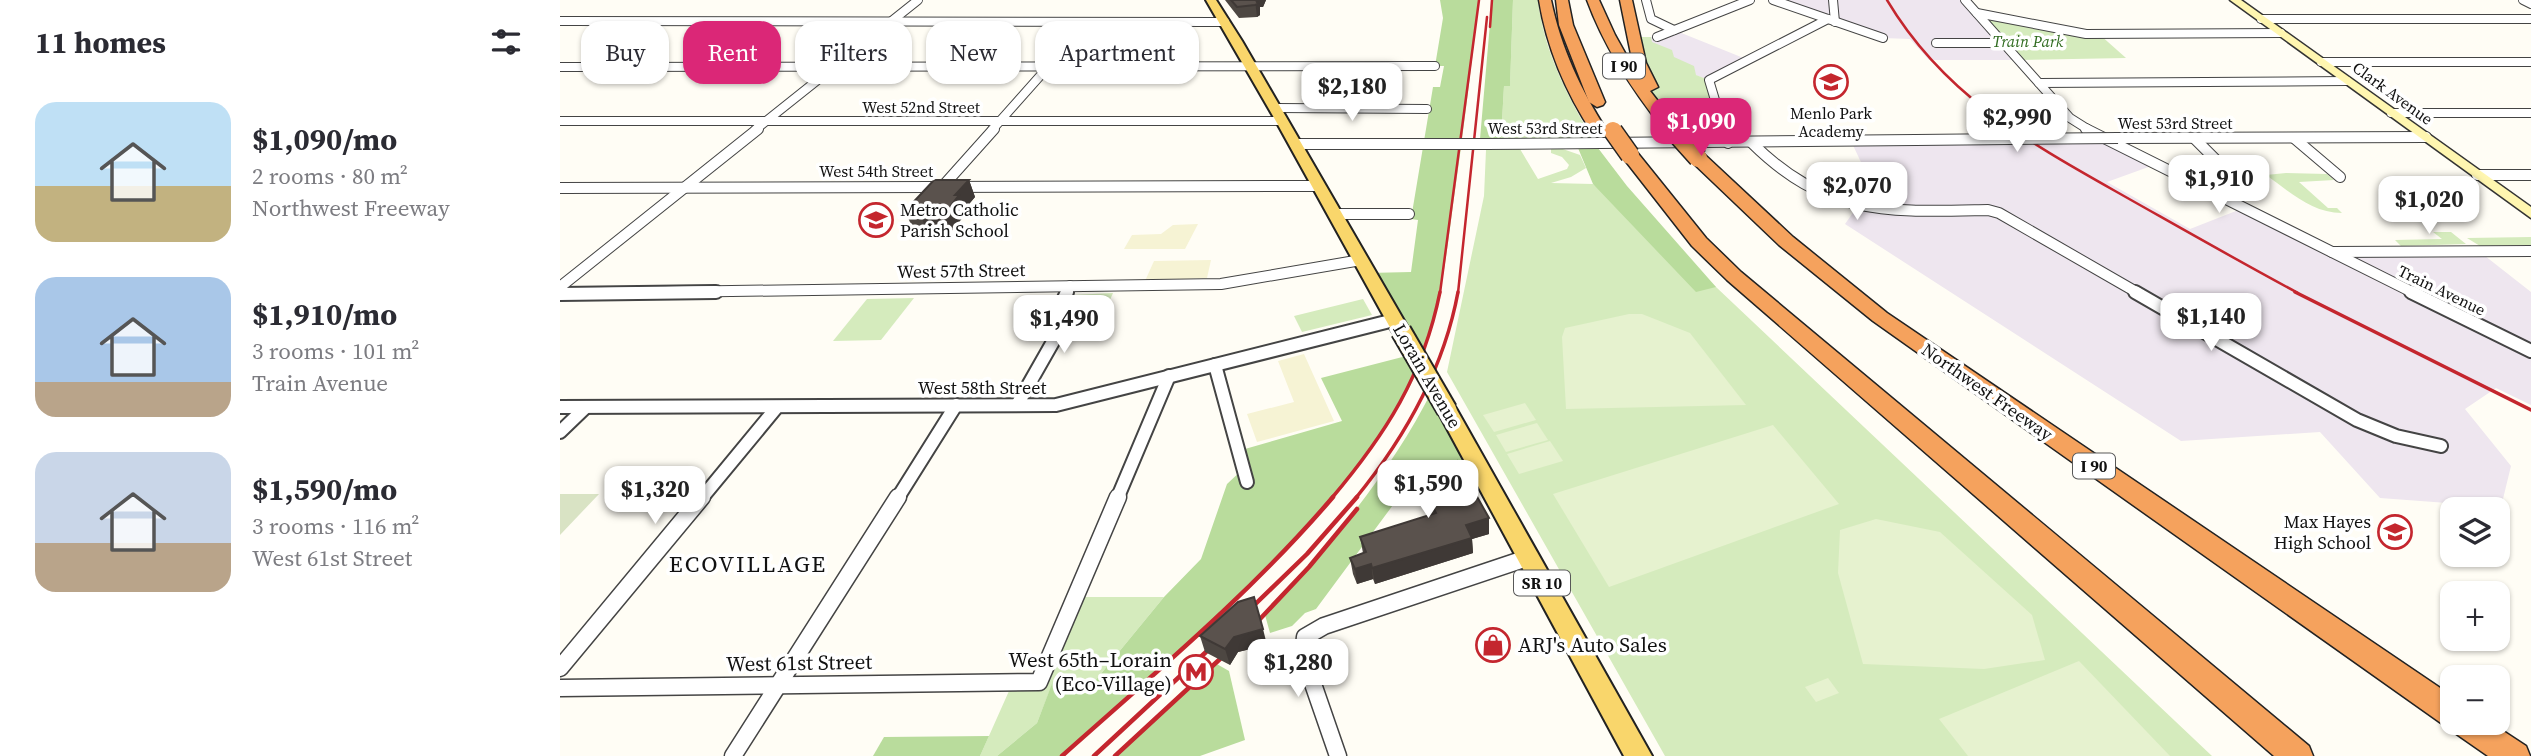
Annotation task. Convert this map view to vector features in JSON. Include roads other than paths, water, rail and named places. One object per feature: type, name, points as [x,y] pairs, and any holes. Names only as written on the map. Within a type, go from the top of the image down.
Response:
[{"type":"highway","points":[[1545,0],[1550,30],[1578,97],[1606,131]]},
{"type":"highway","name":"I 90","points":[[1562,0],[1566,25],[1606,131],[1671,220],[2297,756]]},
{"type":"highway","name":"Northwest Freeway","points":[[1593,0],[1618,56],[1631,77],[1698,158],[1756,216],[1880,317],[2440,705]]},
{"type":"highway","points":[[1626,0],[1639,63],[1670,126]]},
{"type":"highway","points":[[2483,735],[2514,756]]},
{"type":"main road","name":"Lorain Avenue","points":[[1211,0],[1254,67],[1317,186],[1447,410],[1638,756]]},
{"type":"street","points":[[892,21],[918,0]]},
{"type":"street","points":[[1646,0],[1651,19],[1674,30]]},
{"type":"street","points":[[1657,37],[1750,0]]},
{"type":"street","points":[[1773,0],[1883,38]]},
{"type":"street","points":[[1831,20],[1833,0]]},
{"type":"street","name":"Train Avenue","points":[[1965,0],[2070,118],[2100,138],[2531,351]]},
{"type":"street","name":"Clark Avenue","points":[[2235,0],[2531,214]]},
{"type":"street","points":[[2523,0],[2531,4]]},
{"type":"street","points":[[1977,13],[2086,34],[2281,33]]},
{"type":"street","points":[[2261,19],[2531,19]]},
{"type":"street","points":[[1728,143],[1709,80],[1831,20]]},
{"type":"street","points":[[560,21],[795,22]]},
{"type":"street","points":[[912,22],[1225,22]]},
{"type":"street","points":[[1936,43],[2002,43]]},
{"type":"street","points":[[2321,62],[2531,62]]},
{"type":"street","points":[[1199,67],[1435,66]]},
{"type":"street","points":[[560,67],[795,67]]},
{"type":"street","points":[[912,67],[1035,67]]},
{"type":"street","points":[[2039,83],[2347,81]]},
{"type":"street","points":[[943,186],[1035,82]]},
{"type":"street","points":[[560,287],[813,84]]},
{"type":"street","name":"West 52nd Street","points":[[560,121],[1000,121],[1427,109]]},
{"type":"street","points":[[2392,113],[2531,113]]},
{"type":"street","name":"West 53rd Street","points":[[1295,144],[2426,137]]},
{"type":"street","points":[[2294,138],[2340,177]]},
{"type":"street","points":[[2177,177],[2214,166],[2217,161],[2194,139]]},
{"type":"street","points":[[1752,143],[1763,156],[1803,185],[1823,196],[1849,204],[1874,209],[1988,210],[1999,213],[2357,420],[2396,436],[2441,446]]},
{"type":"street","points":[[2477,175],[2531,175]]},
{"type":"street","name":"West 54th Street","points":[[560,188],[1317,186]]},
{"type":"street","points":[[1335,214],[1409,214]]},
{"type":"street","points":[[2328,251],[2531,251]]},
{"type":"street","name":"West 57th Street","points":[[560,294],[1221,284],[1360,260]]},
{"type":"street","points":[[1017,405],[1054,340],[1057,313],[1070,286]]},
{"type":"street","name":"West 58th Street","points":[[560,407],[1056,405],[1214,365],[1397,325]]},
{"type":"street","points":[[1214,365],[1247,482]]},
{"type":"street","name":"West 61st Street","points":[[560,688],[1039,682],[1169,376]]},
{"type":"street","points":[[733,756],[956,405]]},
{"type":"street","points":[[560,432],[586,407]]},
{"type":"street","points":[[560,668],[777,407]]},
{"type":"street","points":[[1338,756],[1303,655],[1305,637],[1324,626],[1527,558]]},
{"type":"railway","points":[[1440,293],[1479,0]]},
{"type":"railway","points":[[1490,27],[1492,0]]},
{"type":"railway","points":[[1887,0],[1910,35],[1936,65],[1995,117],[2060,159],[2298,293]]},
{"type":"railway","points":[[1458,293],[1487,17]]},
{"type":"railway","points":[[1331,499],[1369,451],[1400,403],[1424,351],[1440,292]]},
{"type":"railway","points":[[1355,499],[1390,452],[1420,402],[1443,348],[1458,292]]},
{"type":"railway","points":[[2295,292],[2531,410]]},
{"type":"railway","points":[[1062,756],[1236,599],[1333,497]]},
{"type":"railway","points":[[1243,616],[1307,554],[1357,497]]},
{"type":"railway","points":[[1260,619],[1309,567],[1357,509]]},
{"type":"railway","points":[[1094,756],[1206,652]]},
{"type":"railway","points":[[1115,756],[1220,659]]},
{"type":"place","name":"Menlo Park Academy","points":[[1831,82]]},
{"type":"place","name":"Metro Catholic Parish School","points":[[876,220]]},
{"type":"place","name":"Max Hayes High School","points":[[2395,532]]},
{"type":"place","name":"ARJ's Auto Sales","points":[[1493,645]]},
{"type":"place","name":"West 65th–Lorain (Eco-Village)","points":[[1196,672]]},
{"type":"district","name":"ECOVILLAGE","points":[[748,564]]},
{"type":"park label","name":"Train Park","points":[[2028,41]]}]
